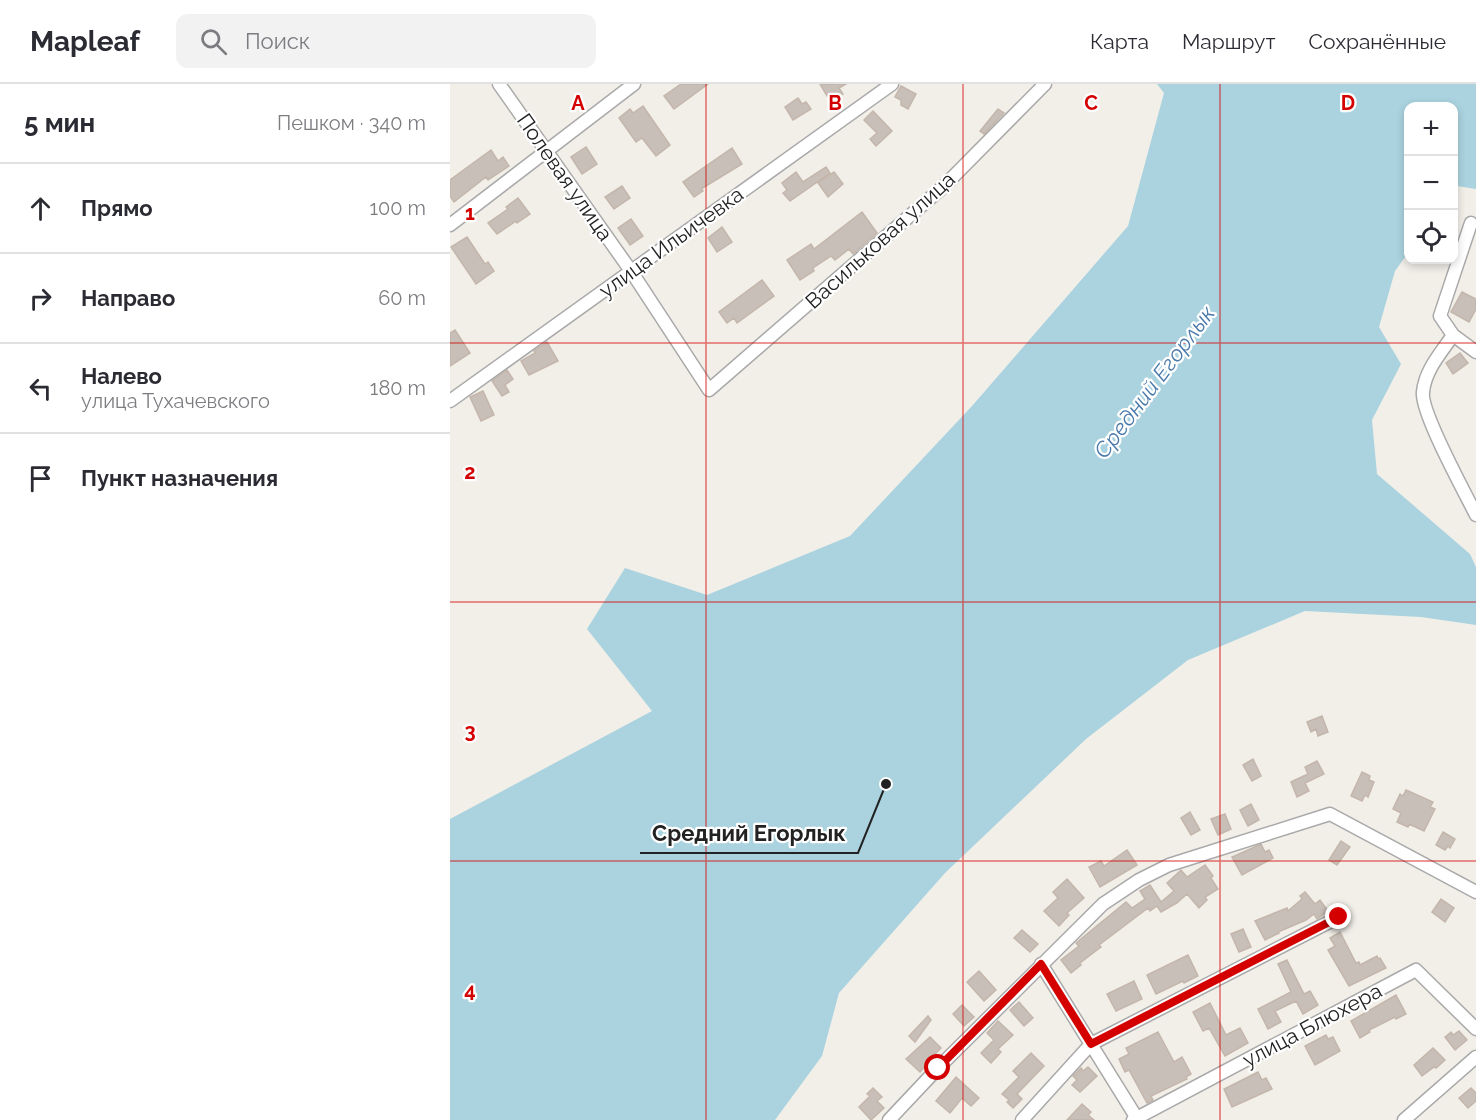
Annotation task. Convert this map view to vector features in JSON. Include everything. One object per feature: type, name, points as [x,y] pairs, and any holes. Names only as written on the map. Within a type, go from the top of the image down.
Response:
[{"type":"street","name":"Полевая улица","points":[[499,84],[631,271],[710,390]]},
{"type":"street","points":[[450,225],[634,84]]},
{"type":"street","name":"улица Ильичевка","points":[[450,401],[892,84]]},
{"type":"street","name":"Васильковая улица","points":[[710,390],[943,187],[1045,84]]},
{"type":"street","points":[[1471,223],[1440,316],[1453,335],[1476,352]]},
{"type":"street","points":[[1453,335],[1431,366],[1422,393],[1430,420],[1476,515]]},
{"type":"street","points":[[888,1120],[1103,904],[1139,880],[1169,865],[1330,813],[1476,892]]},
{"type":"street","points":[[1022,1120],[1091,1044],[1339,917]]},
{"type":"street","points":[[1041,964],[1136,1119]]},
{"type":"street","name":"улица Блюхера","points":[[1136,1119],[1416,970],[1476,1029]]},
{"type":"street","points":[[1404,1120],[1476,1057]]},
{"type":"water","points":[[1157,84],[1476,84],[1476,189],[1458,186],[1458,102],[1404,102],[1404,259],[1395,271],[1379,327],[1401,364],[1372,420],[1377,474],[1470,554],[1476,567],[1476,625],[1421,617],[1305,611],[1188,660],[1086,739],[945,873],[839,993],[822,1056],[775,1120],[450,1120],[450,819],[652,711],[587,629],[625,568],[707,595],[850,536],[972,406],[1128,226],[1164,93]]},
{"type":"building","points":[[681,84],[708,84],[674,109],[664,96]]},
{"type":"building","points":[[820,84],[846,84],[839,88],[843,94],[835,99],[831,93],[827,96]]},
{"type":"building","points":[[901,86],[916,94],[908,109],[901,105],[901,100],[895,97]]},
{"type":"building","points":[[798,98],[802,104],[806,102],[811,109],[793,120],[785,107]]},
{"type":"building","points":[[643,106],[670,145],[656,156],[642,138],[636,142],[619,118],[630,109],[633,113]]},
{"type":"building","points":[[998,109],[1004,113],[984,134],[980,131]]},
{"type":"building","points":[[873,111],[892,131],[876,146],[870,139],[877,133],[864,120]]},
{"type":"building","points":[[586,147],[597,164],[582,174],[571,157]]},
{"type":"building","points":[[732,148],[742,164],[701,189],[703,191],[694,197],[683,182]]},
{"type":"building","points":[[491,150],[498,161],[503,157],[509,166],[488,180],[486,177],[454,202],[450,196],[450,180]]},
{"type":"building","points":[[826,167],[830,173],[790,201],[783,193],[787,190],[782,183],[796,172],[803,182]]},
{"type":"building","points":[[834,172],[843,184],[828,197],[818,183]]},
{"type":"building","points":[[622,186],[630,198],[614,209],[605,197]]},
{"type":"building","points":[[518,198],[530,214],[497,234],[488,223],[508,209],[506,207]]},
{"type":"building","points":[[862,212],[877,233],[853,254],[849,249],[835,260],[831,256],[800,280],[787,260],[811,244],[814,249]]},
{"type":"building","points":[[631,219],[643,236],[630,245],[618,228]]},
{"type":"building","points":[[722,227],[732,242],[717,252],[708,238]]},
{"type":"building","points":[[467,237],[485,264],[488,262],[494,271],[476,284],[451,247]]},
{"type":"building","points":[[762,280],[774,296],[737,323],[734,318],[727,323],[719,312]]},
{"type":"building","points":[[1462,292],[1476,299],[1476,309],[1469,322],[1451,312]]},
{"type":"building","points":[[455,330],[470,353],[450,366],[450,333]]},
{"type":"building","points":[[547,342],[558,361],[529,375],[521,361],[535,353],[534,351]]},
{"type":"building","points":[[1460,353],[1468,363],[1453,374],[1446,363]]},
{"type":"building","points":[[507,370],[513,379],[505,385],[509,392],[502,396],[492,381]]},
{"type":"building","points":[[483,391],[494,415],[481,421],[470,397]]},
{"type":"building","points":[[1322,716],[1328,732],[1318,736],[1316,729],[1311,732],[1307,722]]},
{"type":"building","points":[[1253,759],[1261,776],[1252,781],[1243,765]]},
{"type":"building","points":[[1317,761],[1324,774],[1305,783],[1309,791],[1297,797],[1291,782],[1308,774],[1305,767]]},
{"type":"building","points":[[1362,772],[1370,776],[1369,780],[1374,782],[1368,797],[1365,795],[1362,801],[1351,796]]},
{"type":"building","points":[[1406,790],[1433,802],[1430,807],[1435,809],[1424,831],[1409,824],[1408,827],[1397,822],[1401,813],[1393,809],[1400,794],[1403,796]]},
{"type":"building","points":[[1251,804],[1259,820],[1248,826],[1240,810]]},
{"type":"building","points":[[1190,812],[1200,830],[1191,835],[1181,818]]},
{"type":"building","points":[[1225,814],[1231,829],[1218,835],[1211,819]]},
{"type":"building","points":[[1443,832],[1455,839],[1450,848],[1448,846],[1445,850],[1436,845]]},
{"type":"building","points":[[1341,841],[1350,847],[1337,865],[1329,860]]},
{"type":"building","points":[[1261,844],[1265,852],[1269,850],[1273,858],[1242,875],[1232,857]]},
{"type":"building","points":[[1127,850],[1137,865],[1100,887],[1089,867],[1101,861],[1104,866]]},
{"type":"building","points":[[1205,865],[1218,889],[1205,897],[1207,900],[1199,908],[1187,894],[1161,912],[1157,906],[1150,911],[1148,908],[1099,945],[1101,947],[1071,973],[1061,960],[1079,946],[1076,943],[1126,902],[1132,908],[1145,899],[1140,891],[1150,885],[1161,902],[1174,891],[1167,883],[1181,870],[1187,877]]},
{"type":"building","points":[[1067,879],[1084,898],[1067,913],[1069,915],[1059,926],[1044,911],[1058,898],[1053,892]]},
{"type":"building","points":[[1305,892],[1315,904],[1320,900],[1328,911],[1317,919],[1314,914],[1265,940],[1255,921],[1287,908],[1288,911],[1302,899],[1300,896]]},
{"type":"building","points":[[1441,899],[1454,908],[1445,922],[1432,912]]},
{"type":"building","points":[[1243,929],[1251,947],[1239,952],[1231,934]]},
{"type":"building","points":[[1022,930],[1038,944],[1030,952],[1014,938]]},
{"type":"building","points":[[1340,932],[1356,963],[1359,962],[1360,965],[1377,956],[1386,968],[1349,986],[1328,950],[1335,946],[1330,938]]},
{"type":"building","points":[[1188,955],[1198,976],[1156,994],[1147,975]]},
{"type":"building","points":[[1287,960],[1304,994],[1310,991],[1318,1005],[1303,1014],[1296,1001],[1275,1011],[1281,1022],[1268,1029],[1258,1009],[1291,992],[1278,964]]},
{"type":"building","points":[[979,971],[996,990],[984,1001],[967,982]]},
{"type":"building","points":[[1134,981],[1142,999],[1116,1011],[1107,994]]},
{"type":"building","points":[[1396,995],[1406,1014],[1369,1030],[1370,1032],[1360,1038],[1351,1021]]},
{"type":"building","points":[[1019,1002],[1033,1018],[1024,1026],[1010,1010]]},
{"type":"building","points":[[1210,1003],[1226,1035],[1240,1028],[1248,1043],[1225,1056],[1209,1028],[1203,1031],[1193,1012]]},
{"type":"building","points":[[962,1005],[974,1017],[964,1026],[953,1014]]},
{"type":"building","points":[[928,1016],[931,1020],[915,1042],[909,1036]]},
{"type":"building","points":[[998,1021],[1013,1035],[998,1049],[1001,1052],[991,1063],[981,1053],[994,1040],[987,1033]]},
{"type":"building","points":[[1459,1031],[1467,1040],[1455,1050],[1445,1037],[1451,1032],[1453,1035]]},
{"type":"building","points":[[1158,1032],[1174,1062],[1182,1057],[1191,1074],[1186,1077],[1187,1079],[1151,1096],[1153,1100],[1147,1103],[1129,1070],[1125,1072],[1119,1059],[1129,1054],[1126,1048]]},
{"type":"building","points":[[1326,1035],[1328,1039],[1333,1037],[1340,1051],[1315,1065],[1305,1046]]},
{"type":"building","points":[[930,1037],[941,1048],[920,1072],[906,1059]]},
{"type":"building","points":[[1433,1048],[1445,1060],[1422,1076],[1414,1065]]},
{"type":"building","points":[[1031,1053],[1044,1066],[1017,1094],[1022,1099],[1013,1108],[1002,1094],[1019,1077],[1013,1071]]},
{"type":"building","points":[[1088,1067],[1097,1076],[1080,1092],[1072,1085],[1077,1080],[1073,1076],[1081,1068],[1083,1071]]},
{"type":"building","points":[[1258,1072],[1262,1080],[1266,1078],[1272,1089],[1232,1107],[1224,1089]]},
{"type":"building","points":[[956,1077],[979,1098],[971,1106],[962,1098],[950,1113],[936,1101]]},
{"type":"building","points":[[873,1088],[882,1097],[877,1101],[884,1108],[871,1120],[859,1107],[870,1096],[867,1094]]},
{"type":"building","points":[[1471,1088],[1476,1093],[1476,1101],[1468,1108],[1459,1098]]},
{"type":"building","points":[[1082,1104],[1091,1112],[1088,1115],[1094,1120],[1067,1120]]},
{"type":"place","name":"Средний Егорлык","points":[[886,784]]},
{"type":"route","points":[[938,1068],[1041,964],[1091,1044],[1339,917]]}]
